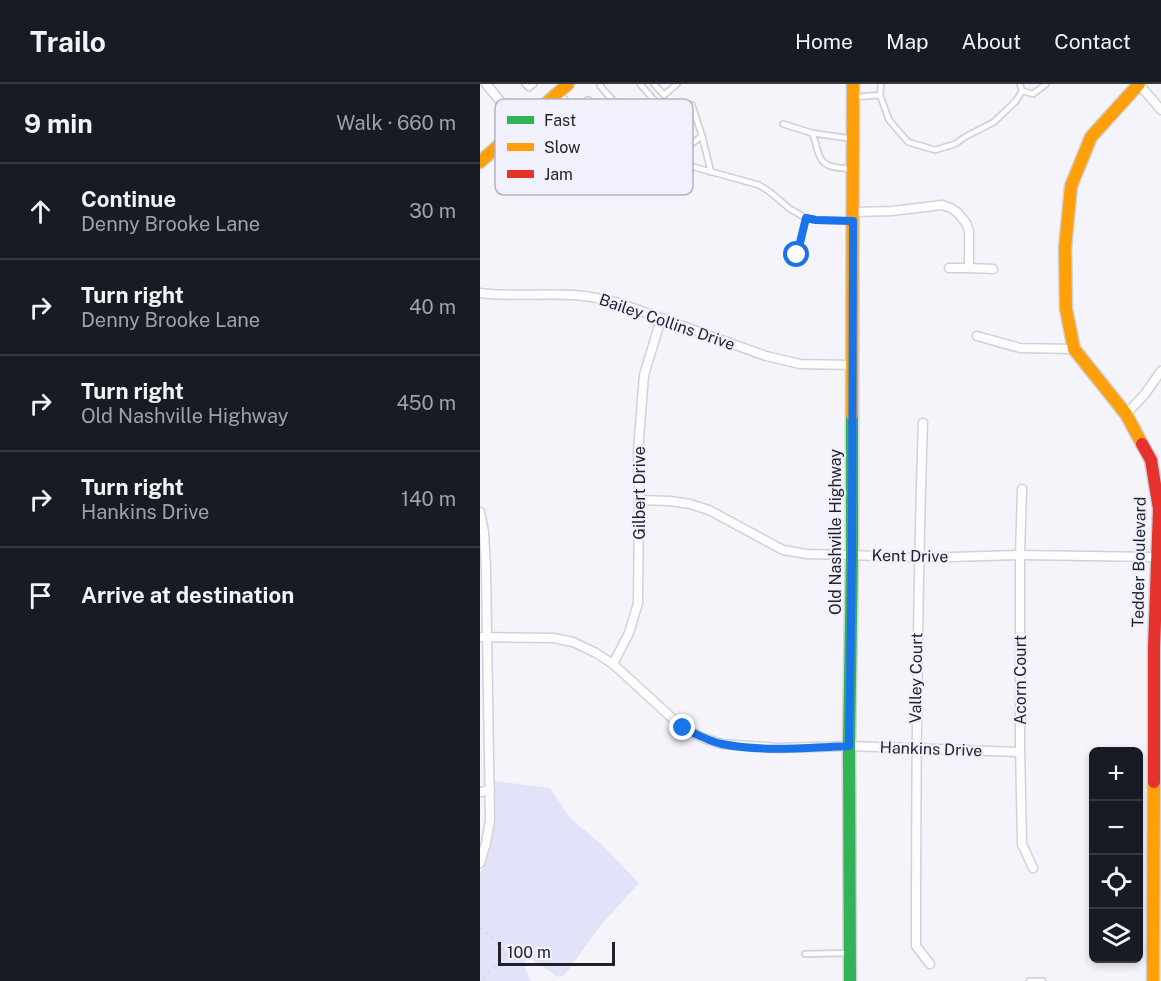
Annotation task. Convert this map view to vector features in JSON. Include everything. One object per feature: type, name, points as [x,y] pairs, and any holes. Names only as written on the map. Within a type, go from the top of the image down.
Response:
[{"type":"street","points":[[1139,84],[1161,110]]},
{"type":"street","name":"Tedder Boulevard","points":[[1139,84],[1091,137],[1071,186],[1065,248],[1066,309],[1074,349],[1126,414],[1151,460],[1160,509],[1156,557],[1158,648],[1154,981]]},
{"type":"street","points":[[488,87],[498,99]]},
{"type":"street","points":[[551,99],[565,87]]},
{"type":"street","name":"Old Nashville Highway","points":[[850,981],[853,91]]},
{"type":"street","points":[[480,162],[495,148]]},
{"type":"street","points":[[853,216],[942,205],[951,208],[966,223],[969,231],[969,268]]},
{"type":"street","points":[[949,268],[993,269]]},
{"type":"street","name":"Bailey Collins Drive","points":[[480,293],[576,295],[598,298],[619,303],[766,356],[800,364],[853,365]]},
{"type":"street","name":"Gilbert Drive","points":[[613,664],[628,633],[638,603],[638,452],[644,375],[661,319]]},
{"type":"street","points":[[977,336],[1020,348],[1074,349]]},
{"type":"street","points":[[1126,414],[1145,394],[1161,371]]},
{"type":"street","name":"Valley Court","points":[[923,423],[915,748],[916,946],[930,964]]},
{"type":"street","name":"Acorn Court","points":[[1022,489],[1020,555],[1022,844],[1033,868]]},
{"type":"street","name":"Kent Drive","points":[[639,500],[670,501],[709,510],[783,549],[807,554],[918,558],[1020,555],[1156,557]]},
{"type":"street","points":[[480,512],[485,550],[484,637],[490,790],[489,830],[480,863]]},
{"type":"street","name":"Hankins Drive","points":[[484,637],[554,638],[573,642],[613,664],[683,728],[722,744],[777,748],[849,746],[1020,752]]},
{"type":"street","points":[[480,792],[490,790]]},
{"type":"lane","points":[[488,87],[498,84]]},
{"type":"lane","points":[[525,84],[529,88],[534,84]]},
{"type":"lane","points":[[601,84],[600,86],[612,99]]},
{"type":"lane","points":[[640,84],[653,99]]},
{"type":"lane","points":[[654,84],[664,95],[677,84]]},
{"type":"lane","points":[[881,84],[880,95],[889,120],[908,142],[935,150],[955,144],[994,122],[1016,101],[1022,91],[1020,84]]},
{"type":"lane","points":[[1022,91],[1033,94],[1046,84]]},
{"type":"lane","points":[[853,91],[880,95]]},
{"type":"lane","points":[[693,108],[711,172]]},
{"type":"lane","points":[[783,124],[812,133],[853,139]]},
{"type":"lane","points":[[812,133],[824,164],[853,169]]},
{"type":"lane","points":[[693,143],[702,136]]},
{"type":"lane","points":[[693,167],[759,185],[790,209],[806,218],[816,220],[853,216]]},
{"type":"lane","points":[[797,255],[806,218]]},
{"type":"lane","points":[[805,954],[850,953]]},
{"type":"lane","points":[[1029,981],[1043,981]]},
{"type":"path","points":[[480,927],[505,951],[505,954],[480,981]]},
{"type":"shaded area","points":[[495,781],[550,788],[570,818],[602,845],[639,883],[600,926],[563,976],[558,977],[529,957],[523,965],[531,981],[480,981],[480,875],[490,850],[494,830]]},
{"type":"traffic: fast","points":[[850,981],[849,746],[852,415]]},
{"type":"traffic: slow","points":[[551,99],[568,84]]},
{"type":"traffic: slow","points":[[852,415],[853,84]]},
{"type":"traffic: slow","points":[[1139,84],[1091,137],[1071,186],[1065,248],[1066,309],[1074,349],[1126,414],[1142,444]]},
{"type":"traffic: slow","points":[[480,162],[495,149]]},
{"type":"traffic: slow","points":[[1153,981],[1154,782]]},
{"type":"traffic: jam","points":[[1142,444],[1151,460],[1159,509],[1154,648],[1154,782]]},
{"type":"route","points":[[683,728],[722,744],[746,747],[849,746],[853,221],[806,218],[797,255]]}]
